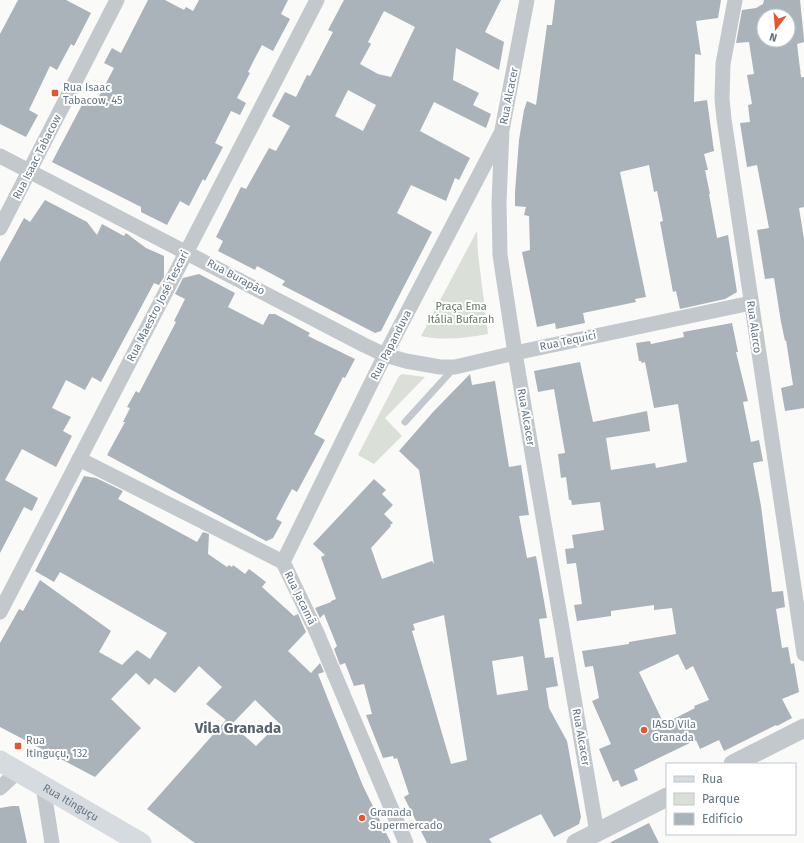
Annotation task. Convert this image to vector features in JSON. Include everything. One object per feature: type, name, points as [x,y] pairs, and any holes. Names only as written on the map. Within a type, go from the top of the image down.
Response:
[{"type":"main road","name":"Rua Itinguçu","points":[[9,766],[141,843]]},
{"type":"street","name":"Rua Isaac Tabacow","points":[[0,228],[117,0]]},
{"type":"street","name":"Rua Maestro José Tescari","points":[[0,612],[317,0]]},
{"type":"street","name":"Rua Alcacer","points":[[527,0],[502,130],[499,203],[500,255],[514,353],[597,833]]},
{"type":"street","name":"Rua Alarco","points":[[735,0],[723,64],[722,99],[724,119],[804,654]]},
{"type":"street","name":"Rua Papanduva","points":[[282,562],[386,355],[502,130]]},
{"type":"street","name":"Rua Burapão","points":[[0,156],[386,355]]},
{"type":"street","name":"Rua Tequici","points":[[386,355],[406,361],[440,367],[455,367],[514,353],[751,303]]},
{"type":"street","name":"Rua Jacamã","points":[[79,459],[282,562],[320,640],[406,843]]},
{"type":"street","points":[[735,763],[804,728]]},
{"type":"street","points":[[0,788],[9,766]]},
{"type":"street","points":[[43,786],[52,843]]},
{"type":"street","points":[[576,843],[666,798]]},
{"type":"lane","points":[[405,422],[455,367]]},
{"type":"green space","name":"Praça Ema Itália Bufarah","points":[[477,231],[478,254],[488,334],[455,338],[430,338],[421,336]]},
{"type":"green space","points":[[402,374],[425,377],[385,418],[402,436],[374,464],[358,455],[399,376]]},
{"type":"building","points":[[18,0],[66,0],[91,13],[74,46],[71,44],[57,70],[50,66],[29,110],[38,115],[26,137],[0,124],[0,34]]},
{"type":"building","points":[[148,0],[165,0],[184,10],[186,7],[193,11],[199,0],[288,0],[281,14],[290,19],[273,51],[262,45],[237,98],[246,103],[240,115],[231,111],[215,143],[223,147],[205,181],[203,179],[189,206],[180,201],[167,225],[141,212],[141,207],[52,162],[84,101],[94,106],[114,68],[104,63],[112,48],[121,53]]},
{"type":"building","points":[[344,0],[501,0],[485,32],[504,42],[499,70],[456,48],[453,80],[479,93],[473,105],[491,114],[486,128],[434,102],[420,131],[470,158],[459,180],[455,178],[446,201],[411,185],[397,213],[432,232],[381,331],[375,333],[282,285],[285,281],[257,266],[255,270],[218,251],[223,241],[216,237],[241,187],[246,189],[269,148],[276,151],[290,126],[272,116],[285,92],[296,97],[307,75],[310,76],[333,32],[328,30]],"holes":[[[384,11],[415,27],[391,77],[378,74],[360,64],[371,44],[368,42]],[[348,90],[376,105],[363,131],[335,116]]]},
{"type":"building","points":[[555,0],[721,0],[718,18],[696,21],[701,55],[695,54],[694,102],[707,100],[714,151],[704,154],[708,170],[705,170],[717,238],[728,235],[737,292],[725,299],[680,309],[676,291],[673,292],[660,222],[663,221],[657,191],[654,192],[649,165],[620,172],[646,297],[635,299],[636,302],[583,313],[585,323],[556,329],[555,323],[537,327],[522,252],[530,250],[529,216],[524,215],[526,207],[515,206],[515,192],[519,140],[524,110],[527,101],[536,105],[547,25],[552,25]]},
{"type":"building","points":[[764,0],[800,0],[804,39],[804,42],[797,44],[801,77],[804,77],[804,207],[799,208],[804,239],[804,408],[785,411],[781,388],[793,385],[774,278],[765,279],[757,230],[769,228],[757,165],[747,167],[740,123],[750,122],[748,105],[752,104],[747,75],[754,74],[749,42],[736,43],[742,10],[756,8],[763,4]]},
{"type":"building","points":[[45,200],[87,222],[97,235],[102,224],[124,236],[126,233],[146,248],[164,256],[164,277],[159,285],[154,283],[101,382],[92,377],[85,390],[66,380],[52,408],[71,417],[63,431],[72,436],[56,467],[22,449],[5,480],[38,498],[32,511],[24,507],[0,553],[0,262],[24,218],[30,222]]},
{"type":"building","points":[[199,274],[235,293],[228,307],[263,325],[269,314],[275,314],[310,333],[308,336],[355,359],[345,378],[343,377],[314,434],[325,440],[297,492],[292,489],[276,519],[282,522],[273,538],[266,541],[107,455],[125,422],[123,422],[130,408],[127,407],[136,391],[139,393],[176,322],[174,321],[185,299],[175,294],[183,278]]},
{"type":"building","points":[[732,323],[738,352],[736,352],[748,401],[743,402],[751,442],[759,440],[763,461],[753,463],[761,506],[772,592],[783,591],[785,607],[776,609],[782,648],[788,647],[791,664],[794,663],[799,692],[782,699],[792,718],[724,751],[719,740],[700,749],[696,740],[634,770],[638,780],[621,787],[618,780],[613,782],[599,749],[611,744],[592,701],[599,698],[593,666],[585,667],[582,651],[629,644],[629,642],[676,634],[672,608],[654,610],[654,605],[611,611],[611,616],[577,621],[574,605],[582,604],[576,563],[567,564],[565,549],[574,548],[572,535],[604,530],[600,502],[572,505],[571,500],[569,500],[566,477],[561,478],[558,454],[565,453],[554,389],[538,392],[534,371],[580,362],[593,422],[647,411],[650,431],[606,438],[611,470],[655,463],[656,468],[687,462],[678,404],[654,408],[645,362],[642,363],[639,361],[636,343],[650,341],[651,344],[684,337],[683,332]],"holes":[[[678,654],[686,670],[693,666],[709,700],[694,706],[695,708],[664,724],[639,672]]]},
{"type":"building","points":[[470,374],[472,385],[495,381],[509,467],[521,465],[529,515],[519,516],[527,558],[536,556],[547,618],[539,619],[545,658],[553,657],[558,686],[546,688],[549,708],[567,741],[581,817],[579,824],[554,837],[541,814],[489,839],[492,843],[427,843],[404,797],[409,794],[397,758],[394,759],[393,756],[383,758],[366,715],[372,714],[364,684],[354,686],[345,663],[340,665],[334,649],[337,646],[324,614],[320,618],[315,608],[336,599],[321,557],[325,555],[313,544],[374,479],[386,490],[382,494],[393,505],[384,514],[393,523],[371,548],[382,579],[432,561],[434,564],[419,470],[399,451],[433,412]],"holes":[[[444,615],[467,760],[451,764],[412,631],[415,630],[413,624]],[[523,656],[528,690],[497,695],[492,661]]]},
{"type":"building","points":[[84,476],[96,478],[123,491],[118,499],[197,542],[203,532],[209,534],[208,554],[227,567],[229,565],[232,567],[233,565],[245,574],[249,569],[266,582],[262,587],[294,616],[298,614],[306,632],[288,651],[311,673],[320,663],[324,672],[318,674],[363,786],[391,843],[195,843],[147,809],[226,720],[206,704],[222,687],[199,666],[175,693],[155,678],[149,685],[136,673],[111,699],[141,728],[95,777],[0,727],[0,643],[19,609],[23,611],[40,580],[111,631],[99,652],[122,665],[137,650],[150,659],[167,633],[60,572],[54,582],[35,571]],"holes":[[[255,700],[279,723],[256,746],[232,724]]]},
{"type":"building","points":[[19,806],[27,843],[0,843],[0,808]]},
{"type":"building","points":[[649,823],[659,843],[609,843]]},
{"type":"place","name":"Rua Isaac Tabacow, 45","points":[[55,93]]},
{"type":"place","name":"IASD Vila Granada","points":[[644,730]]},
{"type":"place","name":"Rua Itinguçu, 132","points":[[18,746]]},
{"type":"place","name":"Granada Supermercado","points":[[362,818]]},
{"type":"district","name":"Vila Granada","points":[[238,728]]}]
